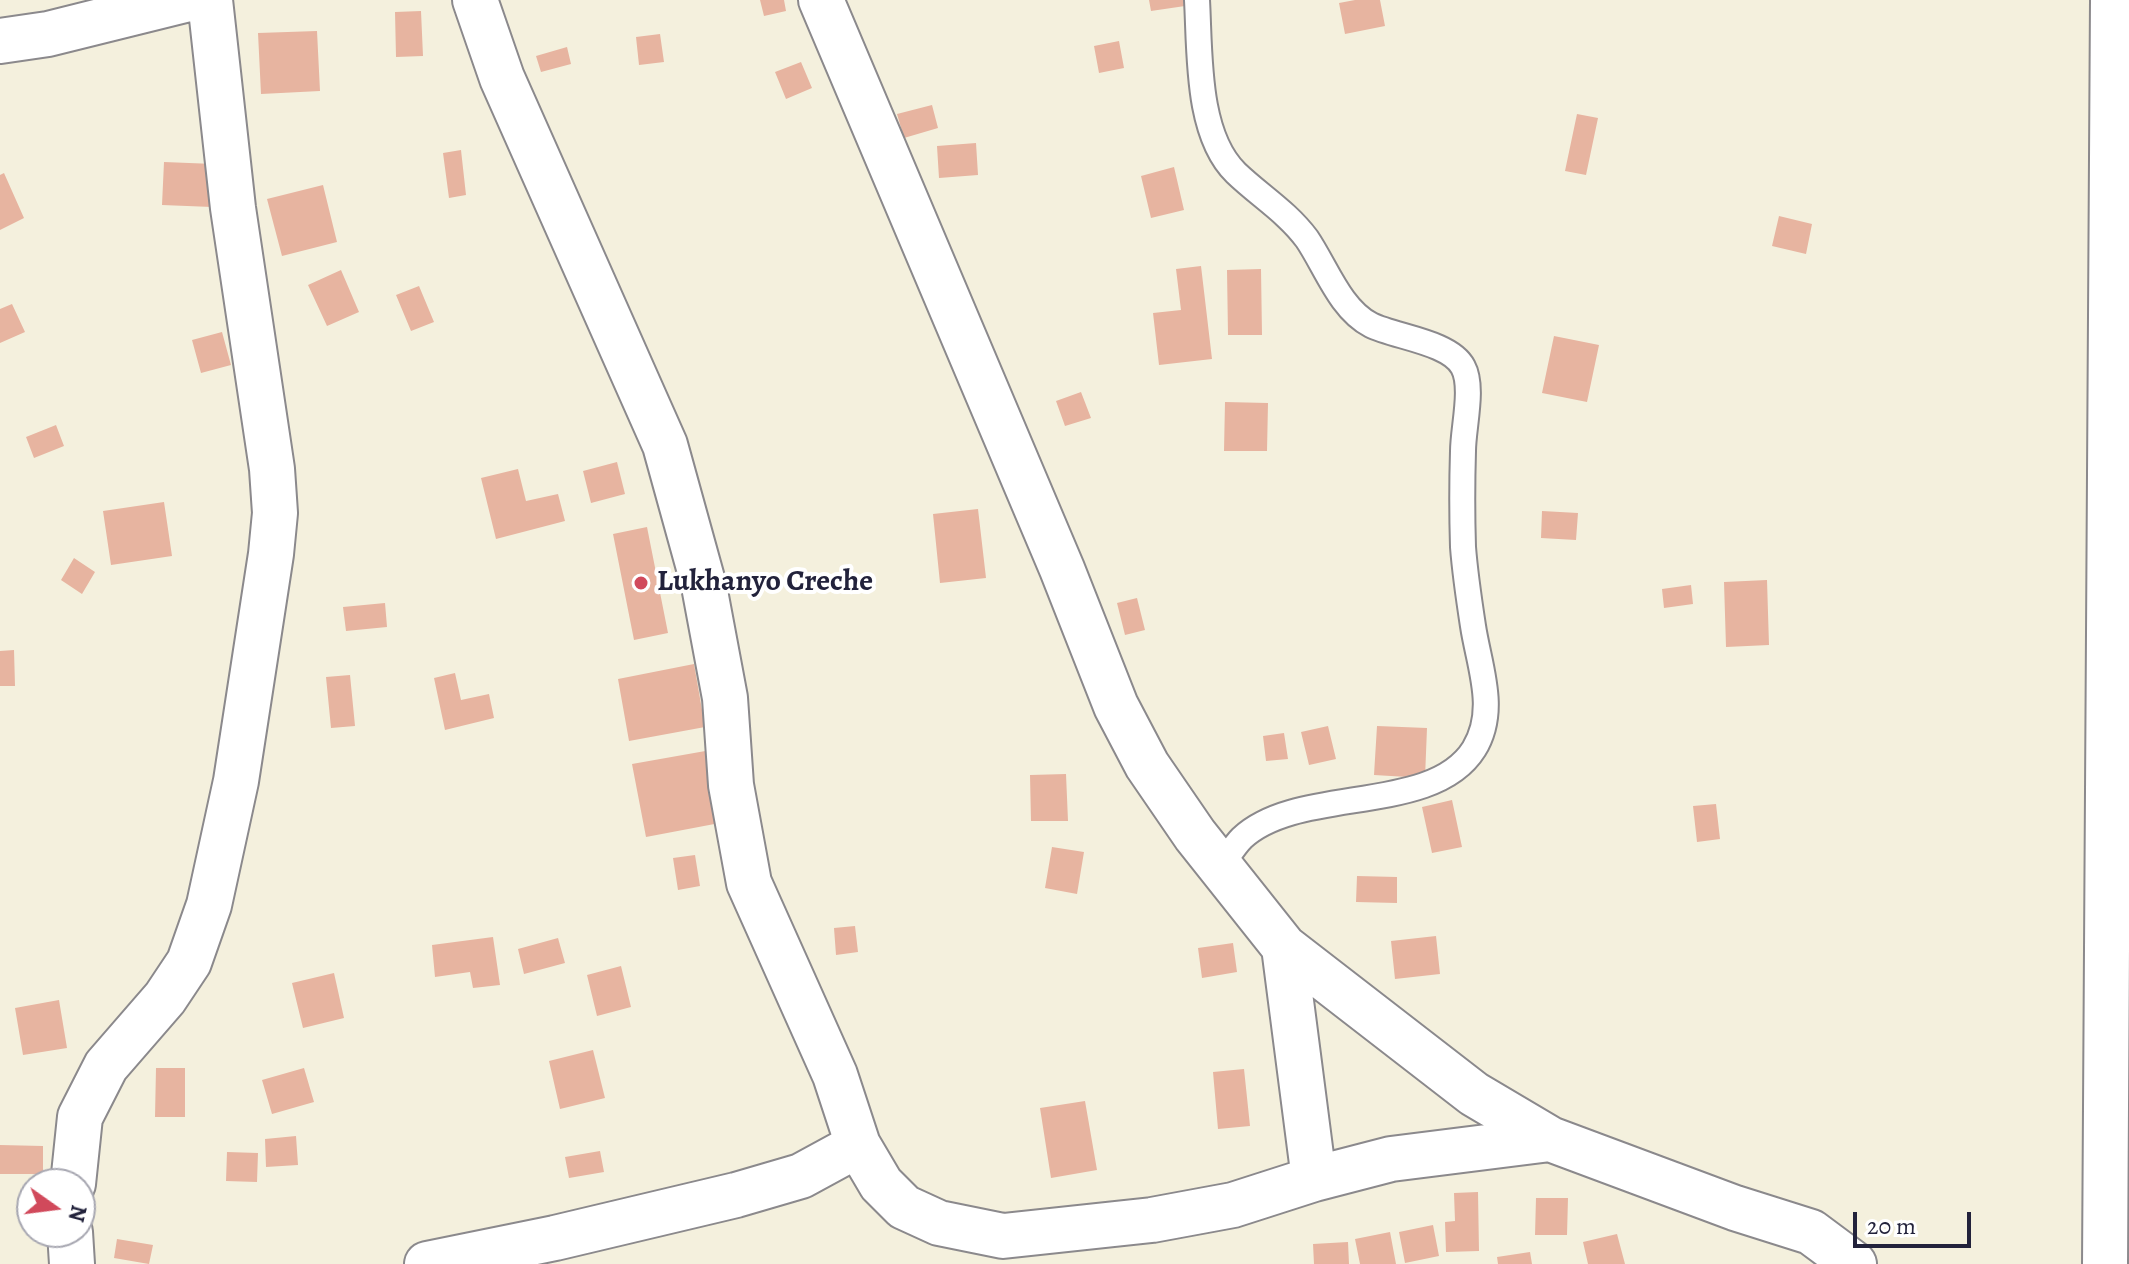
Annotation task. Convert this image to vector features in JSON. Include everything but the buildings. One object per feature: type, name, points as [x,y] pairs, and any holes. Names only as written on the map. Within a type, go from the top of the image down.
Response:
[{"type":"street","points":[[0,41],[48,34],[185,0]]},
{"type":"street","points":[[75,1168],[80,1117],[106,1066],[165,998],[189,962],[209,905],[236,781],[271,554],[275,513],[272,469],[233,208],[210,0]]},
{"type":"street","points":[[475,0],[502,78],[665,445],[704,586],[725,698],[731,785],[749,883],[835,1075],[858,1145],[881,1184],[904,1207],[939,1223],[1003,1236],[1092,1228],[1206,1210],[1391,1159],[1550,1139]]},
{"type":"street","points":[[821,0],[1062,569],[1116,706],[1147,765],[1220,867],[1284,947],[1474,1094],[1550,1139],[1735,1208],[1811,1232],[1854,1264]]},
{"type":"street","points":[[2105,1264],[2113,0]]},
{"type":"street","points":[[1284,947],[1314,1179]]},
{"type":"street","points":[[427,1264],[555,1238],[736,1195],[801,1176],[858,1145]]},
{"type":"lane","points":[[1197,0],[1206,107],[1212,134],[1234,171],[1279,208],[1303,235],[1356,314],[1370,324],[1453,356],[1463,366],[1467,381],[1463,448],[1463,549],[1488,705],[1476,746],[1467,759],[1450,773],[1401,790],[1275,818],[1243,837],[1220,867]]},
{"type":"place","name":"Lukhanyo Creche","points":[[641,583]]}]
